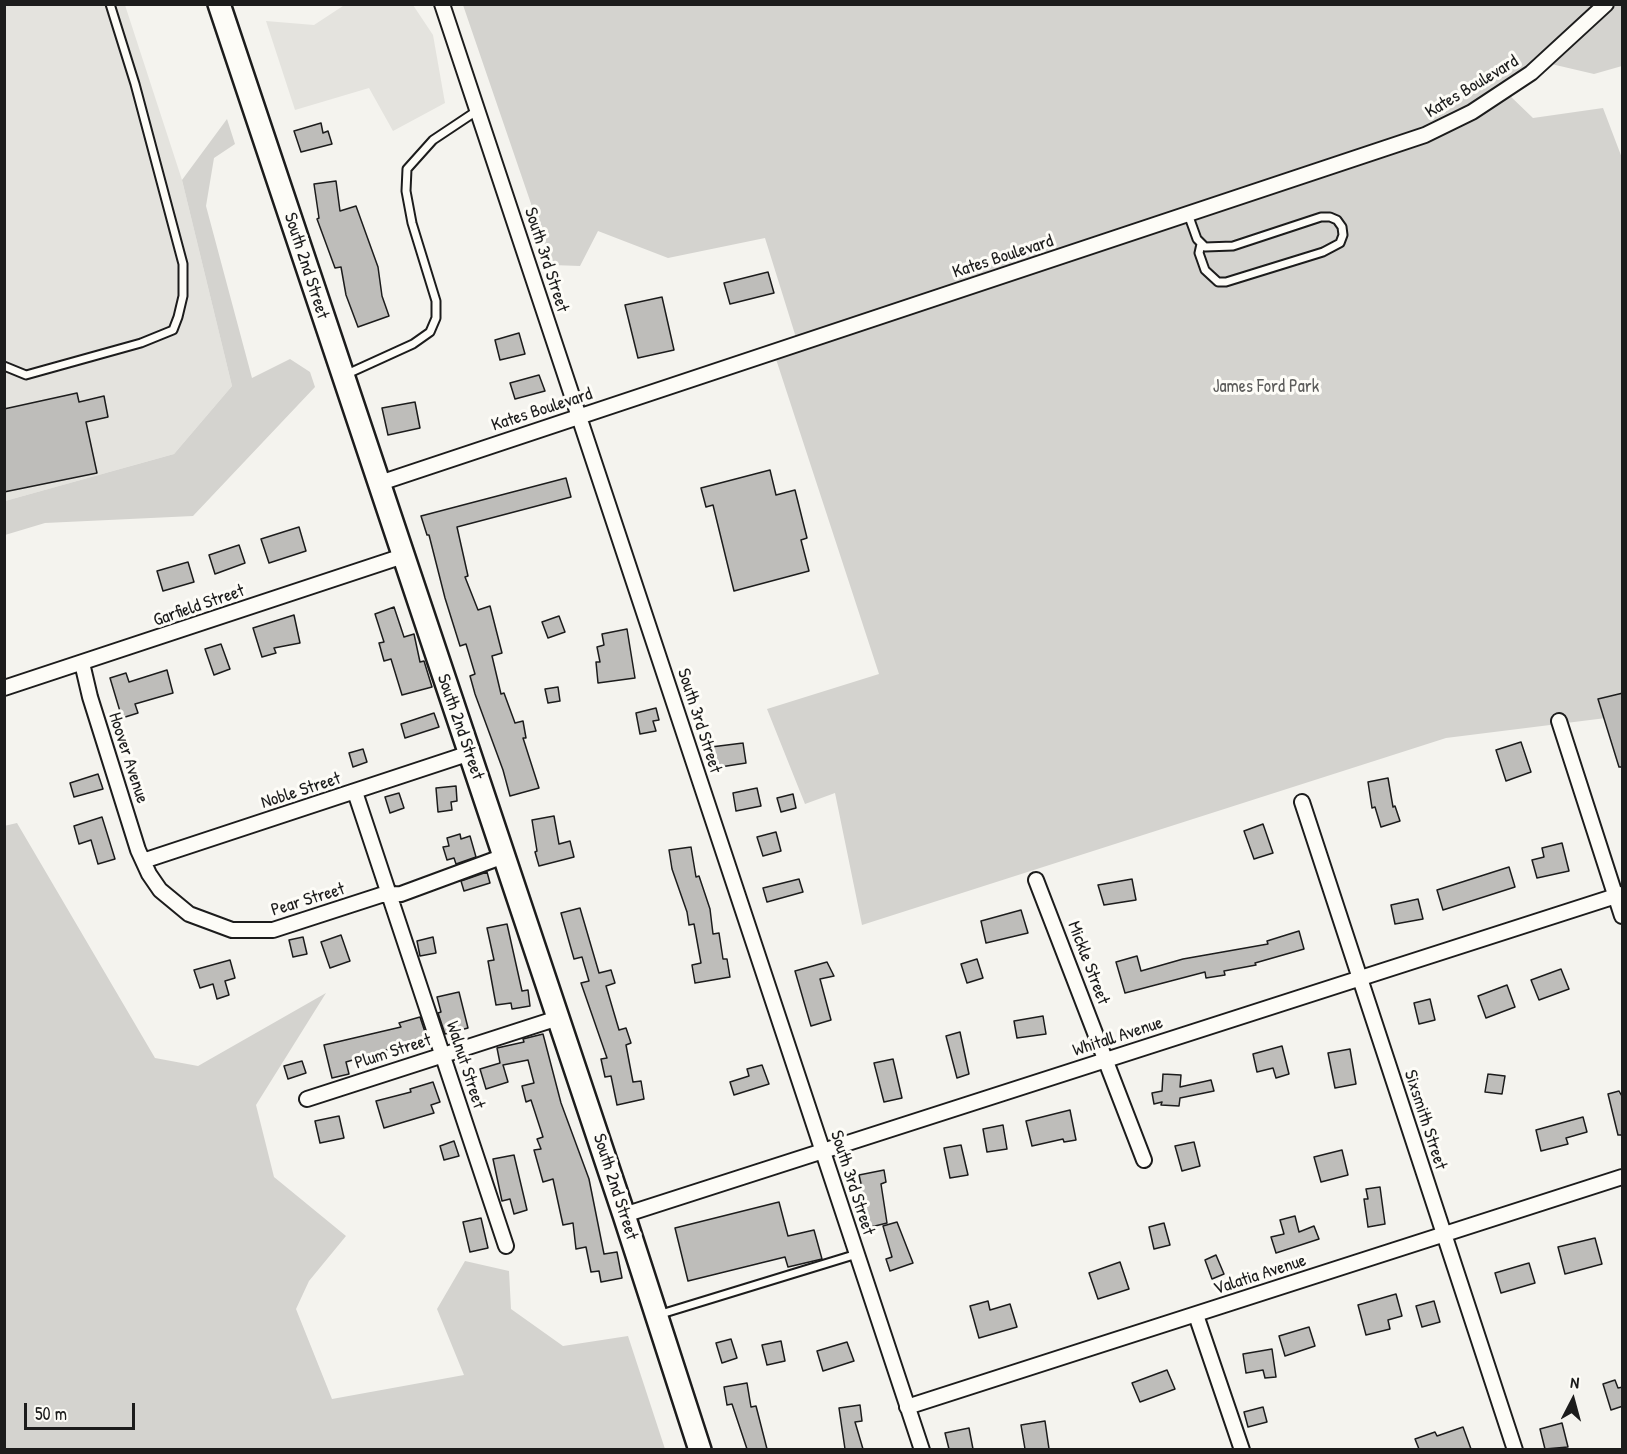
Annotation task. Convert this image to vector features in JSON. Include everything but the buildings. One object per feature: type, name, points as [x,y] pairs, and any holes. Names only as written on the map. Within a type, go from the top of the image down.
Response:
[{"type":"main road","name":"South 2nd Street","points":[[219,4],[700,1449]]},
{"type":"street","name":"South 3rd Street","points":[[442,4],[922,1449]]},
{"type":"street","name":"Kates Boulevard","points":[[380,483],[1425,135],[1472,112],[1531,74],[1606,4]]},
{"type":"street","name":"Garfield Street","points":[[4,688],[403,556]]},
{"type":"street","name":"Hoover Avenue","points":[[82,663],[90,697],[143,861]]},
{"type":"street","points":[[1559,721],[1619,895],[1623,916]]},
{"type":"street","name":"Noble Street","points":[[143,861],[470,753]]},
{"type":"street","name":"Walnut Street","points":[[355,792],[506,1246]]},
{"type":"street","name":"Sixsmith Street","points":[[1302,802],[1515,1449]]},
{"type":"street","name":"Pear Street","points":[[143,861],[160,890],[174,904],[217,926],[232,930],[273,930],[381,895],[401,894],[504,856]]},
{"type":"street","name":"Mickle Street","points":[[1036,880],[1144,1160]]},
{"type":"street","name":"Whitall Avenue","points":[[624,1215],[1619,895]]},
{"type":"street","name":"Plum Street","points":[[307,1099],[558,1018]]},
{"type":"street","name":"Valatia Avenue","points":[[907,1407],[1623,1177]]},
{"type":"street","points":[[1196,1315],[1242,1449]]},
{"type":"lane","points":[[4,366],[26,375],[141,343],[173,330],[178,317],[183,296],[183,264],[135,84],[110,4]]},
{"type":"lane","points":[[343,376],[404,349],[430,332],[436,318],[436,302],[412,223],[406,191],[407,169],[433,140],[478,110]]},
{"type":"lane","points":[[1188,214],[1201,244],[1199,253],[1205,270],[1218,282],[1226,282],[1323,252],[1340,243],[1343,235],[1342,227],[1330,217],[1224,248],[1201,244]]},
{"type":"lane","points":[[657,1315],[857,1254]]},
{"type":"shaded area","points":[[346,4],[413,5],[433,35],[445,103],[393,131],[369,88],[295,110],[266,21],[314,25]]},
{"type":"shaded area","points":[[5,5],[125,5],[182,180],[232,386],[174,454],[5,501]]},
{"type":"green space","name":"James Ford Park","points":[[463,5],[1622,5],[1622,66],[1594,74],[1547,63],[1507,93],[1533,118],[1603,108],[1622,158],[1622,716],[1446,738],[862,925],[835,793],[805,804],[767,709],[879,674],[774,353],[798,344],[765,238],[668,258],[598,231],[580,266],[552,265]]},
{"type":"green space","points":[[227,119],[235,144],[214,158],[206,206],[252,378],[290,359],[310,372],[315,387],[193,516],[45,523],[5,535],[5,501],[174,454],[232,386],[182,180]]},
{"type":"green space","points":[[17,823],[155,1058],[198,1066],[326,993],[256,1105],[274,1177],[346,1236],[309,1281],[296,1309],[332,1399],[464,1375],[437,1309],[465,1261],[509,1271],[511,1309],[563,1346],[628,1336],[665,1449],[5,1449],[4,826]]}]
